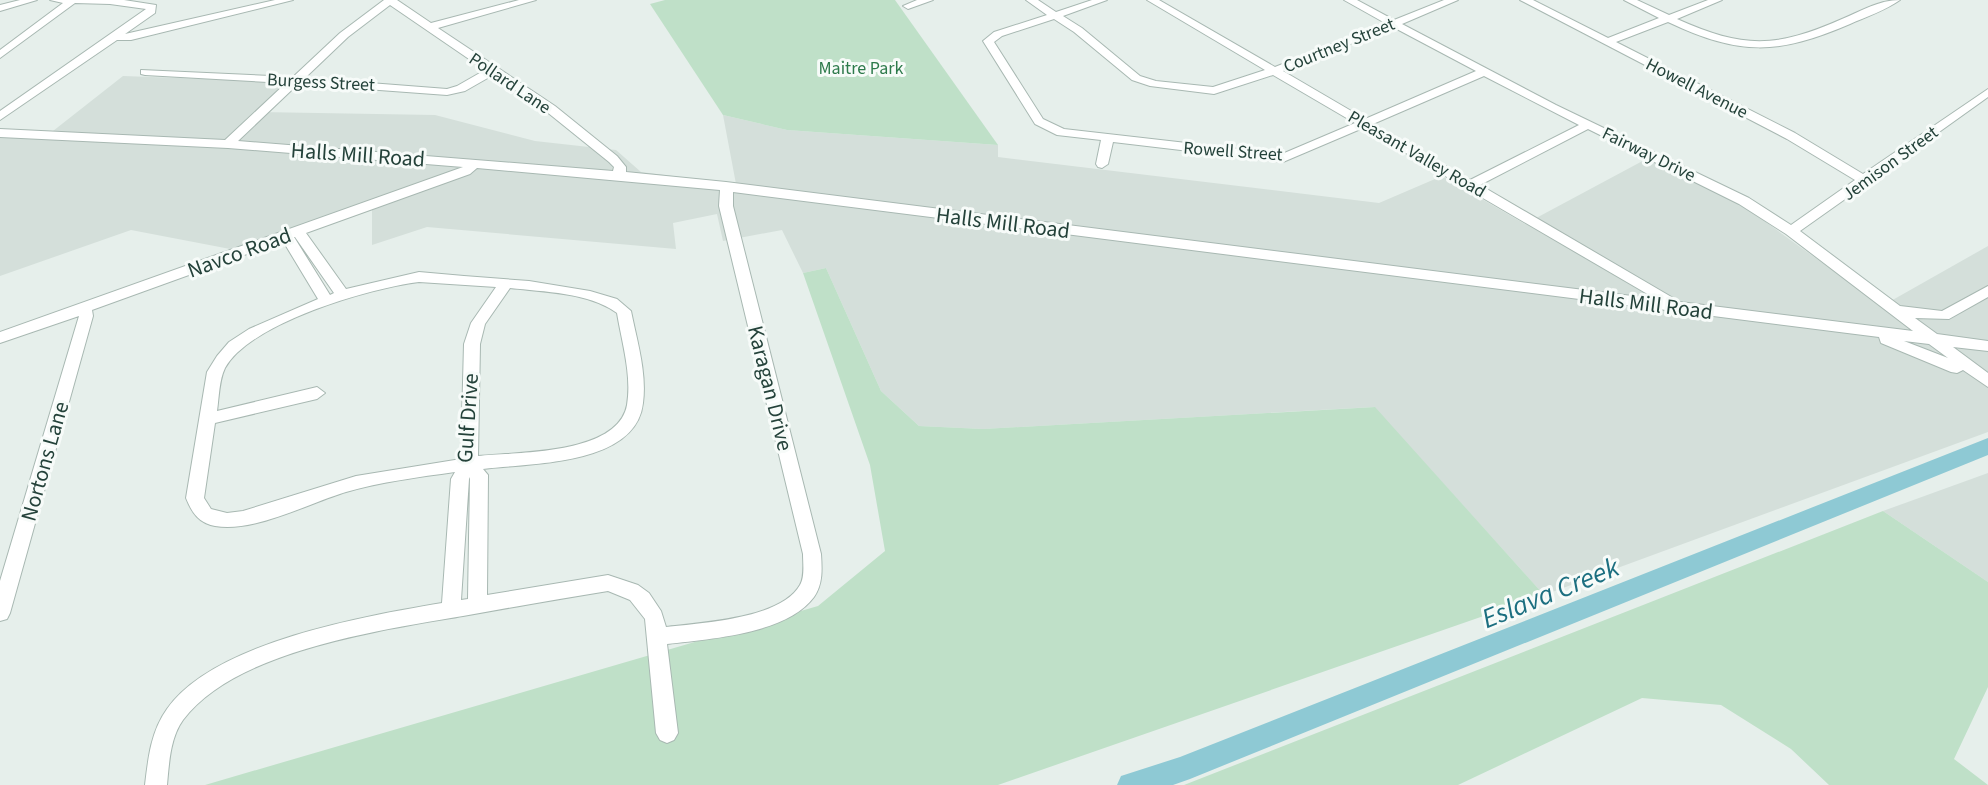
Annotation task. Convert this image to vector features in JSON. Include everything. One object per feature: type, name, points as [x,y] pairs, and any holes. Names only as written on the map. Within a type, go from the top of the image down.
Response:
[{"type":"street","points":[[0,8],[32,0]]},
{"type":"street","points":[[0,116],[116,37],[151,9],[138,4],[55,0]]},
{"type":"street","points":[[116,37],[131,37],[288,0]]},
{"type":"street","points":[[228,144],[344,35],[390,0]]},
{"type":"street","name":"Pollard Lane","points":[[390,0],[551,109],[598,145],[620,167],[619,175]]},
{"type":"street","points":[[428,27],[531,0]]},
{"type":"street","points":[[908,6],[928,0]]},
{"type":"street","name":"Courtney Street","points":[[1031,0],[1088,38],[1129,74],[1154,84],[1222,90],[1451,1]]},
{"type":"street","points":[[1054,15],[1102,0]]},
{"type":"street","name":"Pleasant Valley Road","points":[[1152,0],[1682,308]]},
{"type":"street","name":"Fairway Drive","points":[[1349,0],[1588,125],[1744,201],[1791,231],[1931,337]]},
{"type":"street","name":"Howell Avenue","points":[[1525,0],[1791,136],[1866,181]]},
{"type":"street","points":[[1629,0],[1704,33],[1741,44],[1770,46],[1792,41],[1895,0]]},
{"type":"street","points":[[1607,42],[1717,0]]},
{"type":"street","points":[[0,55],[72,1]]},
{"type":"street","name":"Rowell Street","points":[[1054,15],[991,37],[989,46],[1028,106],[1045,125],[1061,132],[1107,139],[1275,158],[1290,156],[1484,72]]},
{"type":"street","points":[[0,37],[23,40]]},
{"type":"street","name":"Burgess Street","points":[[145,72],[447,92],[461,89],[491,71]]},
{"type":"street","name":"Jemison Street","points":[[1791,231],[1988,92]]},
{"type":"street","points":[[1470,185],[1588,125]]},
{"type":"street","name":"Halls Mill Road","points":[[0,133],[228,144],[726,186],[1988,346]]},
{"type":"street","points":[[1102,164],[1107,139]]},
{"type":"street","name":"Navco Road","points":[[0,338],[466,171],[475,163]]},
{"type":"street","name":"Karagan Drive","points":[[657,636],[731,626],[774,614],[800,600],[809,589],[813,575],[812,554],[726,206],[726,186]]},
{"type":"street","points":[[292,233],[343,296]]},
{"type":"street","points":[[292,233],[327,302]]},
{"type":"street","points":[[419,277],[505,285],[602,297],[620,305],[624,311],[635,384],[635,411],[628,423],[599,443],[575,452],[403,472],[227,521],[206,515],[198,508],[195,498],[215,372],[225,356],[240,342],[261,329],[380,283],[419,277]]},
{"type":"street","name":"Gulf Drive","points":[[451,608],[460,479],[469,464],[472,344],[478,323],[505,285]]},
{"type":"street","points":[[1896,311],[1944,316],[1988,291]]},
{"type":"street","name":"Nortons Lane","points":[[0,613],[86,316],[84,308]]},
{"type":"street","points":[[1846,328],[1925,353],[1988,383]]},
{"type":"street","points":[[1931,337],[1988,383]]},
{"type":"street","points":[[207,419],[317,393]]},
{"type":"street","points":[[469,464],[479,475],[477,604]]},
{"type":"street","points":[[457,528],[478,523]]},
{"type":"street","points":[[156,785],[165,734],[174,715],[191,697],[225,674],[328,634],[451,608],[608,583],[638,593],[649,604],[657,636],[667,733]]},
{"type":"shaded area","points":[[123,76],[292,82],[259,112],[435,115],[535,141],[616,150],[641,172],[736,184],[723,115],[787,130],[998,145],[998,157],[1379,203],[1442,176],[1525,224],[1650,157],[1738,202],[1882,306],[1988,246],[1988,432],[1544,595],[1374,407],[983,429],[919,426],[881,391],[826,268],[803,273],[782,230],[723,241],[717,214],[673,223],[676,249],[427,227],[372,245],[372,210],[251,253],[131,230],[0,276],[0,129],[53,131]]},
{"type":"shaded area","points":[[1988,473],[1988,582],[1883,511]]},
{"type":"green space","name":"Maitre Park","points":[[665,0],[895,0],[998,145],[787,130],[723,115],[650,4]]},
{"type":"green space","points":[[826,268],[881,391],[919,426],[983,429],[1375,407],[1544,595],[998,785],[205,785],[818,606],[885,551],[870,465],[803,273]]},
{"type":"green space","points":[[1883,511],[1988,582],[1988,687],[1954,759],[1988,785],[1829,785],[1791,749],[1721,705],[1642,698],[1458,785],[1184,785]]},
{"type":"waterway","name":"Eslava Creek","points":[[1131,785],[1180,770],[1988,446]]}]
